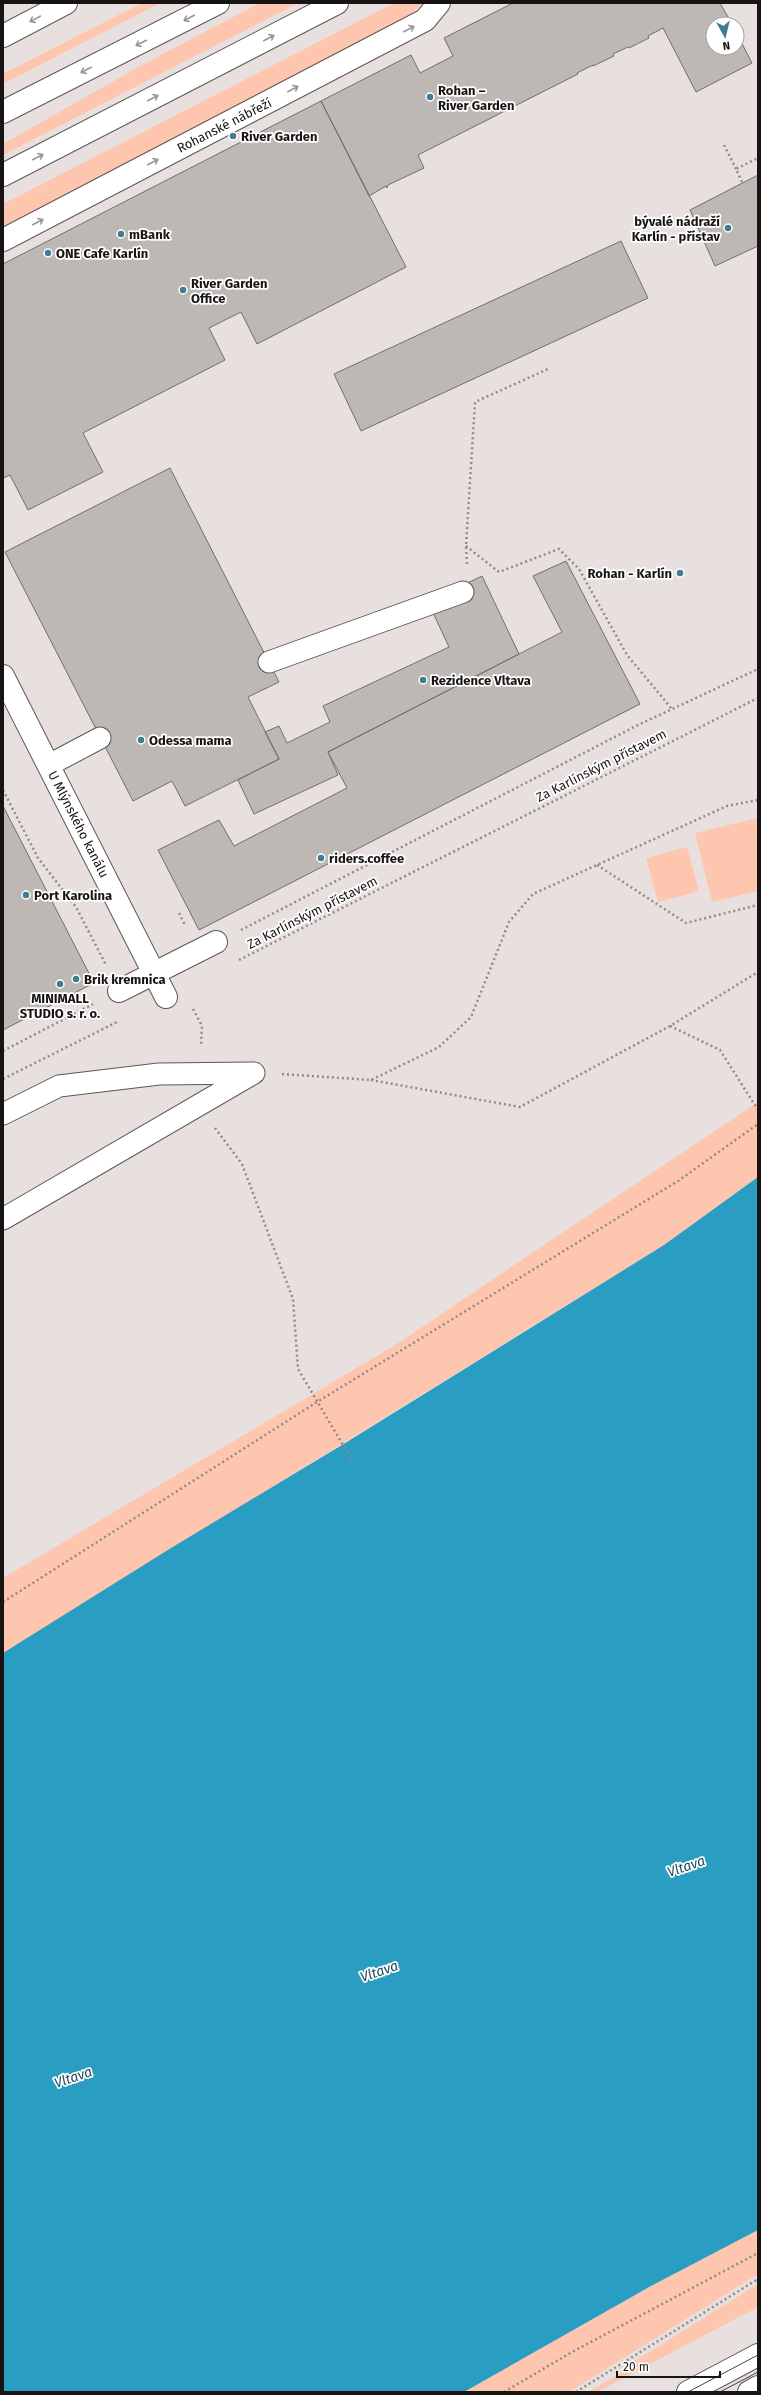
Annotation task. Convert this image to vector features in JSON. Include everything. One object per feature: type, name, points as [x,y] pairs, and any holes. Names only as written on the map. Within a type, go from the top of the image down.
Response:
[{"type":"street","points":[[3,36],[66,3]]},
{"type":"street","points":[[3,112],[218,3]]},
{"type":"street","points":[[3,175],[337,3]]},
{"type":"street","name":"Rohanské nábřeží","points":[[3,240],[425,20],[439,3]]},
{"type":"street","name":"U Mlýnského kanálu","points":[[3,676],[166,997]]},
{"type":"street","points":[[119,991],[216,942]]},
{"type":"street","points":[[688,2392],[758,2355]]},
{"type":"street","points":[[749,2392],[758,2387]]},
{"type":"lane","points":[[269,662],[463,592]]},
{"type":"lane","points":[[49,765],[100,738]]},
{"type":"lane","points":[[3,1114],[59,1086],[159,1074],[254,1073]]},
{"type":"lane","points":[[3,1219],[254,1073]]},
{"type":"path","points":[[724,145],[742,182]]},
{"type":"path","points":[[736,169],[758,158]]},
{"type":"path","points":[[467,570],[466,546],[475,402],[548,369]]},
{"type":"path","points":[[466,546],[499,572],[559,549],[579,569],[627,655],[672,709]]},
{"type":"path","points":[[179,913],[190,936],[201,938],[211,932],[216,942],[672,709],[758,669]]},
{"type":"path","name":"Za Karlínským přístavem","points":[[232,964],[758,698]]},
{"type":"path","points":[[3,791],[38,858],[76,907],[119,991],[3,1051]]},
{"type":"path","points":[[371,1080],[440,1047],[471,1018],[509,922],[533,894],[726,806],[758,800]]},
{"type":"path","points":[[597,865],[686,923],[758,906]]},
{"type":"path","points":[[254,1073],[371,1080],[520,1107],[670,1026],[758,972]]},
{"type":"path","points":[[3,1079],[124,1018]]},
{"type":"path","points":[[200,1073],[202,1026]]},
{"type":"path","points":[[670,1026],[720,1050],[758,1110]]},
{"type":"path","points":[[207,1101],[212,1124],[242,1164],[293,1299],[298,1369],[353,1462]]},
{"type":"path","points":[[3,1602],[317,1402],[678,1181],[758,1124]]},
{"type":"path","points":[[504,2392],[572,2352],[758,2253]]},
{"type":"path","points":[[576,2392],[758,2279]]},
{"type":"shaded area","points":[[142,3],[160,3],[3,84],[3,74]]},
{"type":"shaded area","points":[[260,3],[298,3],[3,155],[3,144],[142,65]]},
{"type":"shaded area","points":[[394,3],[423,3],[396,26],[3,226],[3,204]]},
{"type":"shaded area","points":[[758,818],[758,891],[712,902],[695,833]]},
{"type":"shaded area","points":[[687,847],[699,891],[658,902],[646,858]]},
{"type":"shaded area","points":[[758,1102],[758,1177],[664,1245],[3,1653],[3,1578],[392,1347]]},
{"type":"shaded area","points":[[758,2230],[758,2274],[569,2392],[464,2392],[651,2286]]},
{"type":"shaded area","points":[[758,2284],[758,2307],[597,2392],[588,2392],[637,2364],[635,2361]]},
{"type":"water","name":"Vltava","points":[[758,1177],[758,2230],[651,2286],[464,2392],[3,2392],[3,1653],[664,1245]]},
{"type":"building","name":"Rohan – River Garden","points":[[513,3],[720,3],[727,16],[705,16],[705,56],[745,56],[745,49],[752,63],[696,92],[663,28],[648,36],[649,38],[613,54],[614,56],[577,73],[578,74],[418,155],[424,168],[369,196],[321,101],[411,55],[420,73],[453,56],[444,38]]},
{"type":"building","name":"River Garden Office","points":[[321,101],[406,267],[257,344],[241,312],[209,328],[225,360],[83,433],[103,472],[28,510],[10,475],[3,478],[3,264]]},
{"type":"building","name":"bývalé nádraží Karlín - přístav","points":[[758,175],[758,246],[715,266],[690,210]]},
{"type":"building","points":[[621,241],[648,298],[361,431],[334,374]]},
{"type":"building","points":[[170,468],[279,682],[248,697],[279,759],[185,806],[172,781],[133,801],[5,552]]},
{"type":"building","points":[[566,561],[640,704],[199,930],[158,850],[219,820],[234,846],[347,788],[328,752],[562,632],[533,576]]},
{"type":"building","name":"Rezidence Vltava","points":[[482,576],[519,654],[328,752],[338,775],[254,814],[238,780],[279,759],[265,732],[279,726],[287,743],[330,722],[323,706],[449,647],[428,602]]},
{"type":"building","name":"Port Karolina","points":[[3,806],[94,983],[3,1030]]},
{"type":"tram line","points":[[688,2392],[758,2355]]},
{"type":"tram line","points":[[720,2392],[758,2372]]},
{"type":"place","name":"Rohan – River Garden","points":[[430,97]]},
{"type":"place","name":"River Garden","points":[[233,136]]},
{"type":"place","name":"bývalé nádraží Karlín - přístav","points":[[728,228]]},
{"type":"place","name":"mBank","points":[[121,234]]},
{"type":"place","name":"ONE Cafe Karlín","points":[[48,253]]},
{"type":"place","name":"River Garden Office","points":[[183,290]]},
{"type":"place","name":"Rohan - Karlín","points":[[680,573]]},
{"type":"place","name":"Rezidence Vltava","points":[[423,680]]},
{"type":"place","name":"Odessa mama","points":[[141,740]]},
{"type":"place","name":"riders.coffee","points":[[321,858]]},
{"type":"place","name":"Port Karolina","points":[[26,895]]},
{"type":"place","name":"Brik kremnica","points":[[76,979]]},
{"type":"place","name":"MINIMALL STUDIO s. r. o.","points":[[60,984]]}]
